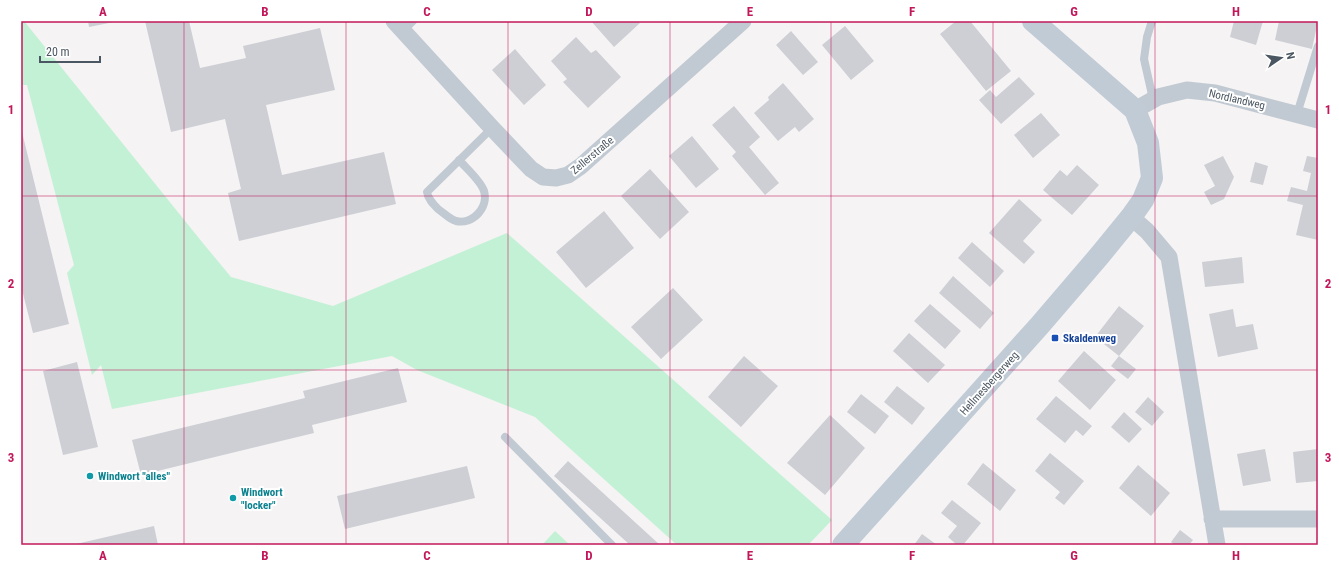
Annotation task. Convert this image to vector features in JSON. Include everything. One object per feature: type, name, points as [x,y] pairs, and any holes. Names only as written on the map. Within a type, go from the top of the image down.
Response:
[{"type":"street","name":"Zellerstraße","points":[[403,24],[492,128],[531,169],[543,177],[556,178],[568,176],[581,166],[743,21]]},
{"type":"street","points":[[1033,21],[1144,105],[1152,178],[1143,200],[1131,217],[1147,231],[1168,257],[1217,545]]},
{"type":"street","name":"Nordlandweg","points":[[1144,105],[1158,97],[1187,90],[1215,92],[1318,120]]},
{"type":"street","name":"Hellmesbergerweg","points":[[843,545],[1040,325],[1131,217]]},
{"type":"street","points":[[1212,519],[1318,519]]},
{"type":"lane","points":[[1144,105],[1144,59],[1147,37],[1152,21]]},
{"type":"lane","points":[[1298,114],[1318,46]]},
{"type":"lane","points":[[459,160],[481,186],[484,192],[484,202],[481,211],[470,220],[463,222],[455,221],[448,217],[431,201],[427,196],[427,192],[429,188],[492,128]]},
{"type":"lane","points":[[505,437],[612,545]]},
{"type":"green space","points":[[21,21],[24,21],[231,277],[333,306],[507,233],[832,520],[808,545],[677,545],[535,417],[417,370],[392,356],[112,409],[101,365],[92,375],[67,273],[74,265],[27,85],[21,85]]},
{"type":"green space","points":[[555,531],[570,545],[542,545]]},
{"type":"building","points":[[88,21],[114,21],[114,22],[89,27]]},
{"type":"building","points":[[145,21],[189,21],[200,68],[246,58],[243,46],[320,28],[335,90],[266,105],[282,175],[384,152],[396,204],[239,241],[228,193],[241,189],[225,119],[171,132]]},
{"type":"building","points":[[591,21],[638,21],[640,23],[614,47]]},
{"type":"building","points":[[956,21],[970,21],[1011,71],[986,91],[940,34]]},
{"type":"building","points":[[1234,21],[1263,21],[1256,45],[1230,37]]},
{"type":"building","points":[[1279,21],[1318,21],[1312,49],[1275,40]]},
{"type":"building","points":[[845,26],[874,61],[851,80],[822,45]]},
{"type":"building","points":[[791,31],[818,62],[803,75],[776,45]]},
{"type":"building","points":[[576,37],[591,53],[596,50],[621,77],[588,108],[563,82],[567,79],[551,61]]},
{"type":"building","points":[[515,49],[546,85],[524,105],[492,70]]},
{"type":"building","points":[[1019,77],[1035,94],[1001,124],[979,100],[990,90],[996,97]]},
{"type":"building","points":[[783,83],[814,119],[799,132],[795,127],[778,141],[754,113],[769,100],[768,97]]},
{"type":"building","points":[[734,106],[760,137],[749,147],[779,183],[765,195],[732,156],[736,152],[712,125]]},
{"type":"building","points":[[1041,113],[1060,135],[1033,158],[1014,135]]},
{"type":"building","points":[[22,132],[69,324],[33,333],[21,286]]},
{"type":"building","points":[[692,136],[719,169],[696,188],[669,156]]},
{"type":"building","points":[[1223,156],[1234,177],[1224,199],[1211,205],[1204,192],[1215,186],[1204,165]]},
{"type":"building","points":[[1307,156],[1318,158],[1318,240],[1296,235],[1303,205],[1287,201],[1291,187],[1307,191],[1311,173],[1303,171]]},
{"type":"building","points":[[1255,162],[1268,166],[1263,185],[1250,182]]},
{"type":"building","points":[[1077,165],[1099,185],[1072,215],[1043,190],[1060,170],[1067,176]]},
{"type":"building","points":[[650,169],[689,212],[660,239],[621,196]]},
{"type":"building","points":[[1019,199],[1042,220],[1023,241],[1035,252],[1024,264],[989,233]]},
{"type":"building","points":[[604,211],[634,248],[586,288],[556,252]]},
{"type":"building","points":[[972,242],[1004,271],[990,287],[958,258]]},
{"type":"building","points":[[1242,257],[1244,283],[1205,287],[1202,262]]},
{"type":"building","points":[[953,276],[994,313],[980,329],[939,293]]},
{"type":"building","points":[[673,288],[703,320],[661,359],[631,327]]},
{"type":"building","points":[[930,304],[961,331],[945,349],[914,321]]},
{"type":"building","points":[[1119,306],[1144,326],[1119,356],[1095,337]]},
{"type":"building","points":[[1233,309],[1236,327],[1253,324],[1258,349],[1218,357],[1209,314]]},
{"type":"building","points":[[909,333],[945,365],[928,383],[893,351]]},
{"type":"building","points":[[1084,351],[1116,380],[1090,410],[1058,381]]},
{"type":"building","points":[[744,356],[778,386],[741,427],[708,397]]},
{"type":"building","points":[[1119,356],[1136,369],[1128,379],[1111,366]]},
{"type":"building","points":[[77,362],[98,447],[63,455],[43,371]]},
{"type":"building","points":[[398,368],[407,402],[312,425],[314,433],[141,475],[132,440],[305,398],[303,391]]},
{"type":"building","points":[[897,386],[925,408],[912,425],[884,402]]},
{"type":"building","points":[[861,394],[889,416],[875,434],[847,412]]},
{"type":"building","points":[[1056,396],[1092,426],[1083,436],[1076,430],[1065,443],[1036,419]]},
{"type":"building","points":[[1148,397],[1164,412],[1152,426],[1135,412]]},
{"type":"building","points":[[1124,412],[1142,429],[1129,443],[1111,427]]},
{"type":"building","points":[[830,415],[865,448],[825,495],[787,463]]},
{"type":"building","points":[[1265,449],[1271,481],[1243,486],[1237,454]]},
{"type":"building","points":[[1318,449],[1318,481],[1296,483],[1293,452]]},
{"type":"building","points":[[1050,453],[1084,481],[1064,505],[1055,498],[1060,492],[1035,471]]},
{"type":"building","points":[[568,461],[660,545],[630,545],[554,476]]},
{"type":"building","points":[[983,463],[1016,490],[1000,511],[967,484]]},
{"type":"building","points":[[1138,465],[1170,493],[1151,516],[1119,488]]},
{"type":"building","points":[[467,466],[475,498],[345,529],[337,496]]},
{"type":"building","points":[[952,500],[981,523],[963,545],[957,545],[948,537],[957,526],[941,513]]},
{"type":"building","points":[[154,526],[158,545],[76,545],[76,544]]},
{"type":"building","points":[[1180,530],[1193,540],[1189,545],[1175,545],[1171,542]]},
{"type":"building","points":[[922,534],[937,545],[914,545]]},
{"type":"place","name":"Skaldenweg","points":[[1055,338]]},
{"type":"place","name":"Windwort \"alles\"","points":[[90,476]]},
{"type":"place","name":"Windwort \"locker\"","points":[[233,498]]}]
